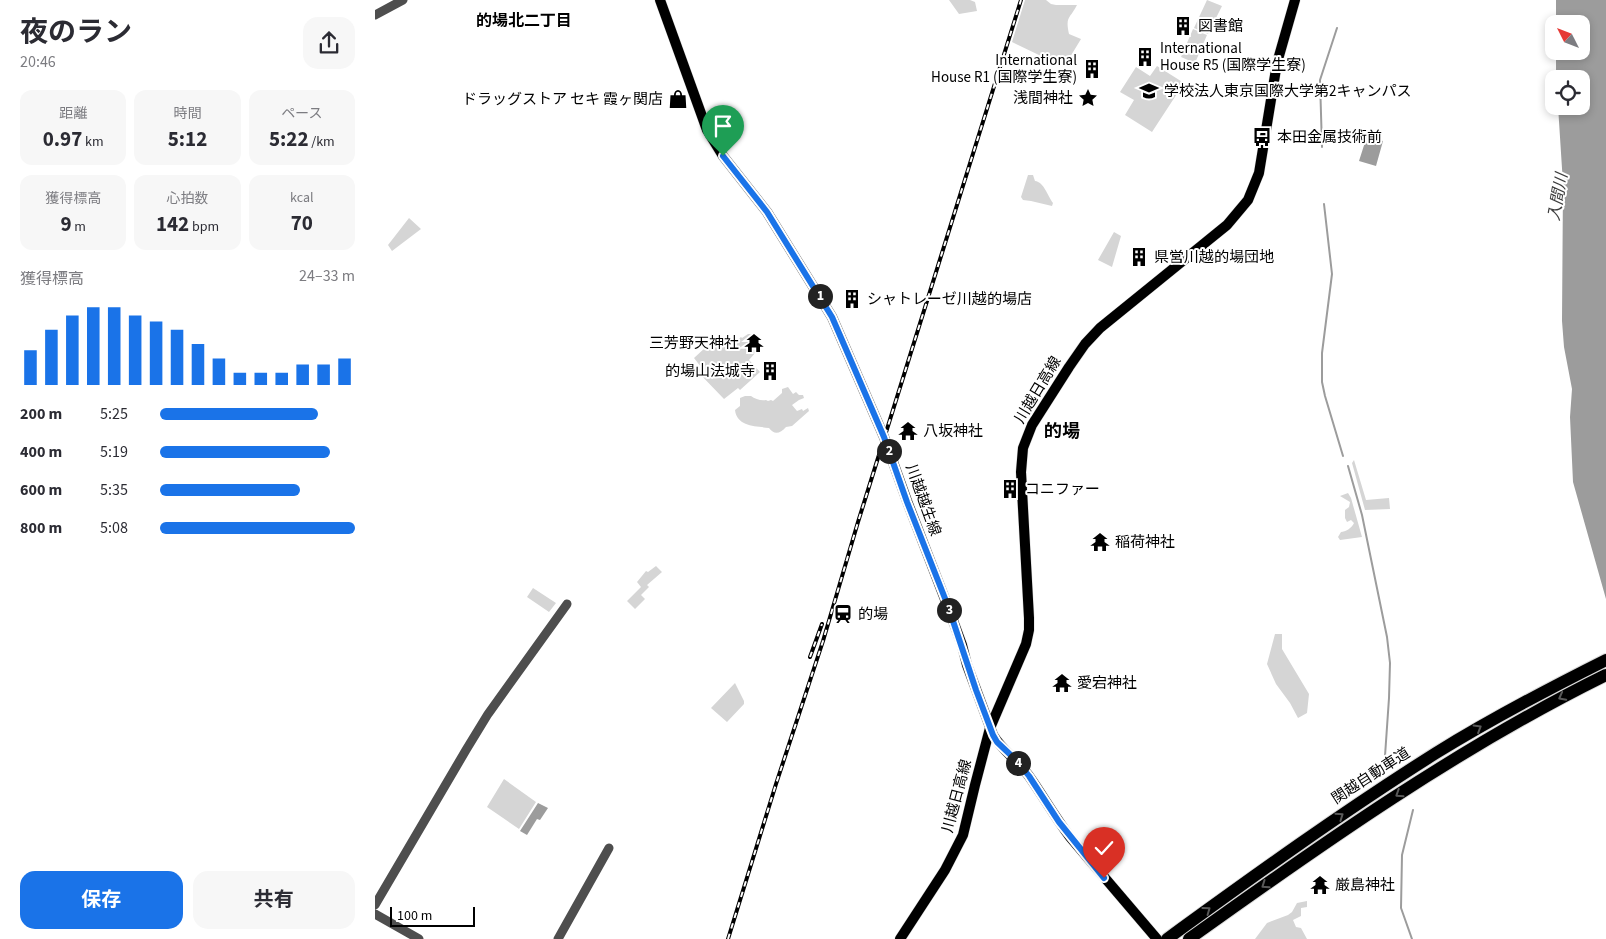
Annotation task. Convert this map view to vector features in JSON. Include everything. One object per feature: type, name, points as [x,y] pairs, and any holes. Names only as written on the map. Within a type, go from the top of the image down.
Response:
[{"type":"highway","name":"関越自動車道","points":[[1167,939],[1344,814],[1436,753],[1523,702],[1606,660]]},
{"type":"highway","name":"関越自動車道","points":[[1189,939],[1359,819],[1440,767],[1528,715],[1606,675]]},
{"type":"main road","name":"川越越生線","points":[[660,0],[707,130],[723,156],[767,212],[832,317],[884,437],[907,502],[948,606],[970,674],[997,742],[1017,761],[1070,837],[1157,939]]},
{"type":"main road","name":"川越日高線","points":[[899,939],[945,870],[963,835],[991,728],[1021,657],[1029,630],[1029,600],[1021,472],[1025,440],[1053,391],[1085,344],[1100,328],[1227,225],[1248,200],[1261,167],[1277,63],[1295,0]]},
{"type":"street","points":[[375,15],[403,0]]},
{"type":"street","points":[[375,905],[465,750],[488,714],[567,604]]},
{"type":"street","points":[[557,939],[609,848]]},
{"type":"street","points":[[375,914],[419,939]]},
{"type":"shaded area","points":[[949,0],[970,0],[975,2],[977,11],[959,14]]},
{"type":"shaded area","points":[[1025,0],[1046,0],[1056,5],[1077,5],[1069,18],[1068,28],[1069,34],[1081,39],[1064,67],[1012,42]]},
{"type":"shaded area","points":[[1207,0],[1222,6],[1208,34],[1194,28]]},
{"type":"shaded area","name":"入間川","points":[[1556,0],[1606,0],[1606,599],[1573,482],[1570,417],[1572,389],[1564,347],[1562,321],[1563,184],[1559,115],[1590,115],[1590,70],[1556,70],[1556,60],[1590,60],[1590,15],[1556,15]]},
{"type":"shaded area","points":[[1193,29],[1207,35],[1195,63],[1181,57]]},
{"type":"shaded area","points":[[1157,66],[1184,83],[1152,132],[1125,115],[1134,100],[1120,92],[1136,67],[1150,76]]},
{"type":"shaded area","points":[[1367,136],[1383,141],[1376,166],[1359,161]]},
{"type":"shaded area","points":[[1028,175],[1033,175],[1035,181],[1043,186],[1053,203],[1052,206],[1023,200],[1021,197]]},
{"type":"shaded area","points":[[409,218],[421,229],[392,251],[388,245]]},
{"type":"shaded area","points":[[1114,232],[1121,236],[1112,267],[1098,260]]},
{"type":"shaded area","points":[[751,334],[754,338],[749,342],[756,352],[749,360],[760,372],[740,390],[738,388],[724,399],[697,371],[701,367],[694,358],[719,335],[729,346]]},
{"type":"shaded area","points":[[788,387],[793,394],[796,392],[799,395],[803,395],[804,398],[792,405],[797,411],[802,409],[803,411],[808,408],[809,411],[792,426],[775,433],[769,428],[748,425],[739,420],[735,410],[740,406],[740,398],[751,396],[760,400],[773,401],[782,393],[782,389]]},
{"type":"shaded area","points":[[1354,460],[1366,500],[1389,498],[1390,509],[1365,510],[1352,463]]},
{"type":"shaded area","points":[[1348,493],[1362,537],[1340,540],[1338,537],[1341,532],[1352,527],[1354,523],[1351,520],[1347,522],[1345,518],[1345,510],[1349,507],[1350,502],[1340,496]]},
{"type":"shaded area","points":[[656,566],[662,572],[647,585],[649,587],[641,595],[645,599],[635,609],[627,601],[641,587],[637,582],[646,571],[648,572]]},
{"type":"shaded area","points":[[533,588],[556,603],[549,612],[527,597]]},
{"type":"shaded area","points":[[1275,634],[1282,634],[1282,649],[1309,694],[1307,713],[1298,718],[1276,684],[1267,664]]},
{"type":"shaded area","points":[[735,683],[744,704],[727,722],[711,708]]},
{"type":"shaded area","points":[[504,779],[536,802],[519,829],[487,807]]},
{"type":"shaded area","points":[[538,803],[548,808],[540,820],[537,819],[527,835],[520,831]]},
{"type":"shaded area","points":[[1307,901],[1307,907],[1301,908],[1301,916],[1293,920],[1296,927],[1301,928],[1307,939],[1255,939],[1267,923],[1288,915],[1297,903]]},
{"type":"waterway","points":[[1322,147],[1320,80],[1337,28]]},
{"type":"waterway","points":[[1324,204],[1332,274],[1322,353],[1322,382],[1343,456]]},
{"type":"waterway","points":[[1348,466],[1362,515],[1387,637],[1390,663],[1385,756]]},
{"type":"waterway","points":[[1412,939],[1401,908],[1402,855],[1413,810]]},
{"type":"railway","points":[[728,939],[823,641],[858,522],[1021,0]]},
{"type":"railway","points":[[810,657],[822,624]]},
{"type":"place","name":"図書館","points":[[1183,26]]},
{"type":"place","name":"International House R5 (国際学生寮)","points":[[1145,57]]},
{"type":"place","name":"International House R1 (国際学生寮)","points":[[1092,69]]},
{"type":"place","name":"学校法人東京国際大学第2キャンパス","points":[[1149,91]]},
{"type":"place","name":"浅間神社","points":[[1088,98]]},
{"type":"place","name":"ドラッグストア セキ 霞ヶ関店","points":[[678,99]]},
{"type":"place","name":"本田金属技術前","points":[[1262,137]]},
{"type":"place","name":"県営川越的場団地","points":[[1139,257]]},
{"type":"place","name":"シャトレーゼ川越的場店","points":[[852,299]]},
{"type":"place","name":"三芳野天神社","points":[[754,343]]},
{"type":"place","name":"的場山法城寺","points":[[770,371]]},
{"type":"place","name":"八坂神社","points":[[908,431]]},
{"type":"place","name":"コニファー","points":[[1010,489]]},
{"type":"place","name":"稲荷神社","points":[[1100,542]]},
{"type":"place","name":"的場","points":[[843,614]]},
{"type":"place","name":"愛宕神社","points":[[1062,683]]},
{"type":"place","name":"厳島神社","points":[[1320,885]]},
{"type":"district","name":"的場北二丁目","points":[[524,21]]},
{"type":"district","name":"的場","points":[[1062,431]]},
{"type":"route","points":[[723,156],[767,212],[832,317],[884,437],[907,502],[948,606],[993,735],[997,742],[1017,761],[1029,776],[1059,822],[1104,878]]}]
